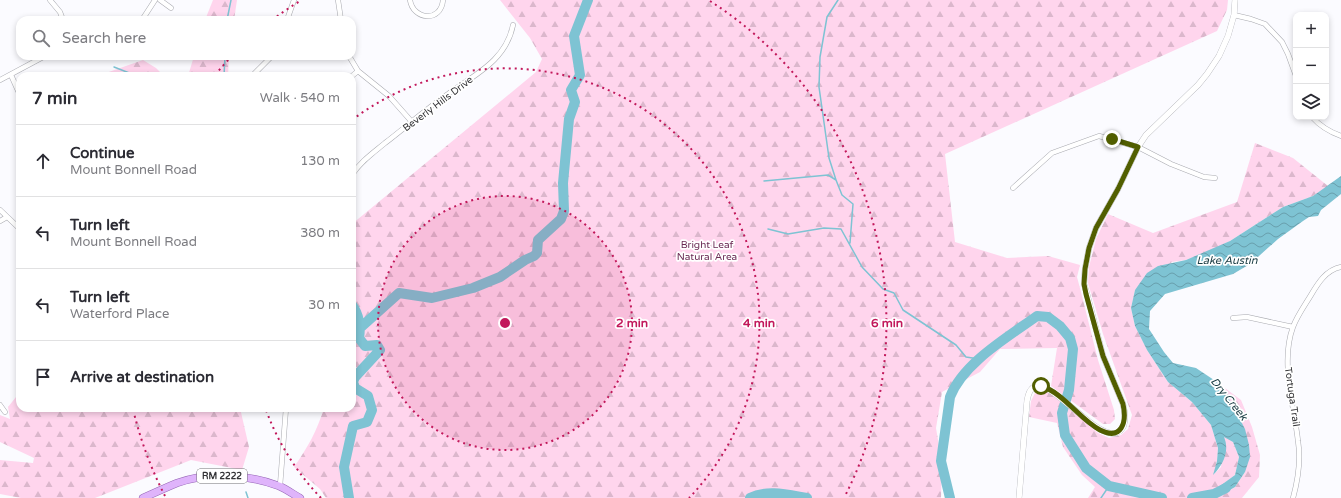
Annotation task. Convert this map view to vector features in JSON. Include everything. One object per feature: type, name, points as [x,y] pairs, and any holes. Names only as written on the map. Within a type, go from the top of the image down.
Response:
[{"type":"main road","name":"RM 2222","points":[[143,498],[178,483],[203,477],[228,476],[254,478],[280,486],[300,498]]},
{"type":"street","points":[[50,0],[62,16]]},
{"type":"street","points":[[145,16],[155,0]]},
{"type":"street","points":[[160,0],[171,8]]},
{"type":"street","points":[[288,16],[294,0]]},
{"type":"street","points":[[338,0],[340,16]]},
{"type":"street","points":[[410,0],[415,12],[430,17],[437,14],[442,8],[443,0]]},
{"type":"street","points":[[1019,498],[1028,394],[1032,388],[1036,386],[1046,387],[1098,429],[1113,433],[1119,431],[1122,427],[1124,420],[1123,404],[1103,356],[1084,284],[1089,248],[1096,228],[1118,189],[1138,147],[1146,135],[1207,74],[1219,56],[1228,36],[1234,15],[1235,0]]},
{"type":"street","points":[[1234,15],[1265,24],[1282,42],[1293,68]]},
{"type":"street","name":"Beverly Hills Drive","points":[[356,170],[361,163],[447,94],[493,62],[504,48],[511,35],[513,25]]},
{"type":"street","points":[[16,72],[38,60]]},
{"type":"street","points":[[256,72],[268,60]]},
{"type":"street","points":[[351,60],[358,71],[389,96],[412,122]]},
{"type":"street","points":[[0,80],[16,72]]},
{"type":"street","points":[[11,75],[16,86]]},
{"type":"street","points":[[1315,120],[1328,130],[1341,136]]},
{"type":"street","points":[[1013,188],[1052,152],[1098,136],[1138,147],[1171,164],[1204,177],[1215,178]]},
{"type":"street","points":[[0,210],[16,225]]},
{"type":"street","points":[[0,221],[7,217]]},
{"type":"street","name":"Tortuga Trail","points":[[1293,498],[1299,471],[1299,443],[1287,364],[1293,327],[1315,288],[1330,272],[1341,267]]},
{"type":"street","points":[[1233,318],[1247,317],[1293,327]]},
{"type":"street","points":[[0,405],[5,412]]},
{"type":"street","points":[[280,486],[286,412]]},
{"type":"green space","points":[[213,0],[237,0],[235,16],[207,16]]},
{"type":"green space","name":"Bright Leaf Natural Area","points":[[500,0],[1228,0],[1227,10],[1217,31],[945,154],[955,242],[1007,258],[1048,256],[1080,265],[1077,277],[1098,360],[1114,410],[1115,419],[1110,424],[1103,424],[1051,386],[1057,348],[1000,349],[980,372],[942,392],[936,428],[942,464],[941,498],[326,498],[320,489],[294,467],[312,439],[322,412],[356,412],[356,221],[536,72],[542,59],[530,38]]},
{"type":"green space","points":[[143,60],[160,72],[109,72]]},
{"type":"green space","points":[[193,60],[229,60],[228,72],[189,72]]},
{"type":"green space","points":[[1255,143],[1293,158],[1328,186],[1313,196],[1283,207],[1230,241],[1216,248],[1186,260],[1172,262],[1135,290],[1131,308],[1135,326],[1147,350],[1168,382],[1192,402],[1211,425],[1218,448],[1214,474],[1221,467],[1224,436],[1233,442],[1239,457],[1235,475],[1214,491],[1214,498],[1088,498],[1095,487],[1082,475],[1063,447],[1057,423],[1029,417],[1031,401],[1035,393],[1042,390],[1049,392],[1098,433],[1109,438],[1121,435],[1128,429],[1132,415],[1103,334],[1088,283],[1089,267],[1096,239],[1108,214],[1153,233],[1237,202]]},
{"type":"green space","points":[[1217,382],[1241,400],[1252,427],[1260,455],[1259,477],[1242,498],[1216,498],[1235,487],[1245,472],[1231,402]]},
{"type":"green space","points":[[16,397],[16,412],[241,412],[249,447],[242,470],[191,460],[95,498],[21,498],[0,494],[0,460],[33,463],[34,458],[0,442],[0,415],[10,419],[8,407]]},
{"type":"water","name":"Lake Austin","points":[[1341,176],[1341,194],[1321,210],[1318,216],[1309,217],[1303,221],[1278,239],[1250,264],[1233,274],[1165,294],[1150,311],[1149,329],[1164,352],[1173,363],[1196,368],[1217,382],[1231,402],[1245,429],[1250,457],[1245,472],[1235,487],[1214,498],[1213,491],[1235,475],[1239,457],[1233,442],[1224,437],[1226,442],[1226,453],[1220,467],[1213,475],[1217,461],[1218,448],[1211,425],[1192,402],[1168,382],[1147,350],[1135,326],[1131,308],[1135,290],[1147,273],[1158,266],[1186,260],[1230,241],[1283,207],[1313,196]]},
{"type":"waterway","points":[[228,16],[231,0]]},
{"type":"waterway","points":[[360,328],[399,293],[432,298],[473,288],[500,277],[525,260],[534,256],[537,253],[538,240],[561,219],[564,211],[563,183],[569,119],[575,102],[571,90],[580,75],[574,36],[588,0]]},
{"type":"waterway","points":[[836,180],[829,158],[819,87],[820,57],[827,17],[838,0]]},
{"type":"waterway","points":[[224,72],[225,60]]},
{"type":"waterway","points":[[114,67],[127,72]]},
{"type":"waterway","points":[[764,181],[828,175],[836,180],[842,195],[853,204],[850,243]]},
{"type":"waterway","points":[[768,229],[788,234],[824,228],[841,229],[862,267],[883,289],[894,293],[903,310],[956,345],[966,357],[979,359]]},
{"type":"waterway","points":[[356,312],[360,329],[359,338],[365,346],[377,345],[380,350],[356,376]]},
{"type":"waterway","name":"Dry Creek","points":[[950,498],[941,461],[950,397],[956,385],[976,362],[1000,342],[1037,316],[1048,317],[1060,326],[1070,338],[1073,349],[1069,390],[1062,413],[1065,435],[1086,468],[1109,486],[1162,498]]},
{"type":"waterway","points":[[349,498],[344,467],[353,426],[367,422],[372,410],[368,396],[356,389]]},
{"type":"waterway","points":[[1101,498],[1109,486]]},
{"type":"waterway","name":"Dry Creek","points":[[1192,498],[1214,494],[1226,488]]},
{"type":"waterway","points":[[246,492],[248,498]]},
{"type":"waterway","name":"Dry Creek","points":[[750,498],[757,495],[771,493],[807,498]]},
{"type":"route","points":[[1041,386],[1046,387],[1062,399],[1098,429],[1113,433],[1119,431],[1122,427],[1125,412],[1123,404],[1103,356],[1084,284],[1089,248],[1096,228],[1118,189],[1138,147],[1112,139]]}]
